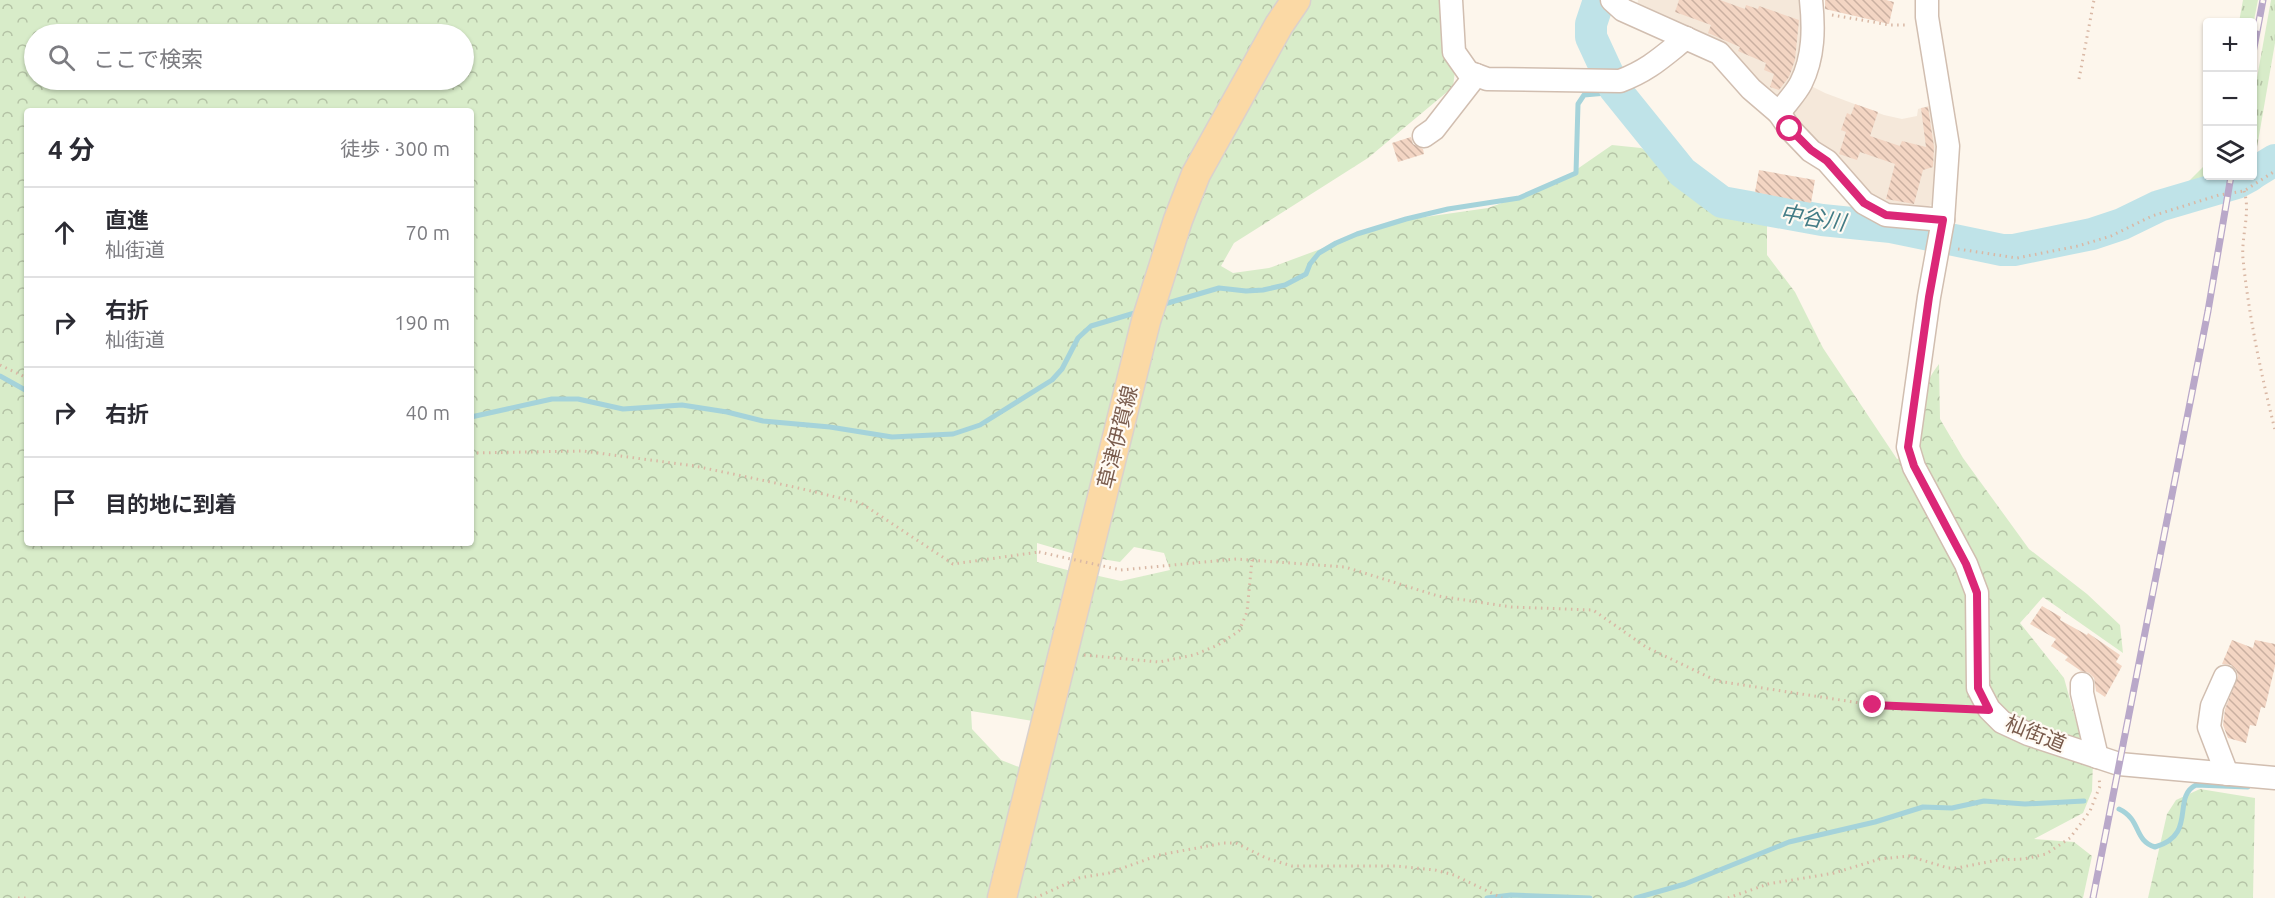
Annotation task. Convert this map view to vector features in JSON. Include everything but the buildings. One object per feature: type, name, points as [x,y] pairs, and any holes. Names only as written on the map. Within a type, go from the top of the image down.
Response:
[{"type":"main road","name":"草津伊賀線","points":[[1002,898],[1146,321],[1178,220],[1196,174],[1296,0]]},
{"type":"street","points":[[1451,0],[1454,52],[1468,72],[1487,79],[1611,81],[1639,74],[1656,64],[1686,38]]},
{"type":"street","points":[[1612,0],[1623,10],[1633,6],[1686,38],[1719,53],[1750,89],[1779,113],[1790,129],[1811,150],[1827,161],[1864,203],[1886,215],[1941,232]]},
{"type":"street","name":"杣街道","points":[[1927,0],[1928,25],[1948,146],[1941,232],[1929,297],[1908,447],[1919,476],[1966,564],[1977,593],[1978,688],[1989,710],[2002,722],[2028,734],[2119,764],[2275,778]]},
{"type":"street","points":[[1779,113],[1800,84],[1810,57],[1814,23],[1812,5]]},
{"type":"street","points":[[1424,136],[1434,129],[1476,75]]},
{"type":"street","points":[[2225,677],[2212,706],[2209,727],[2227,774]]},
{"type":"street","points":[[2082,684],[2082,693],[2097,757]]},
{"type":"path","points":[[2079,79],[2094,0]]},
{"type":"path","points":[[1812,5],[1890,25],[1928,25]]},
{"type":"path","points":[[1941,232],[1974,252],[2017,258],[2078,246],[2111,236],[2152,216],[2219,195],[2244,191],[2275,171]]},
{"type":"path","points":[[2244,191],[2248,201],[2243,256],[2256,350],[2275,430]]},
{"type":"path","points":[[0,365],[24,377]]},
{"type":"path","points":[[474,453],[583,451],[695,466],[794,487],[861,503],[953,564],[1039,552],[1121,570],[1179,563],[1252,560],[1345,567],[1438,596],[1501,606],[1593,610],[1646,647],[1717,681],[1873,705],[1989,710]]},
{"type":"path","points":[[1063,654],[1159,662],[1194,655],[1218,645],[1239,631],[1246,612],[1252,560]]},
{"type":"path","points":[[1728,898],[1768,884],[1834,873],[1880,859],[1909,856],[1948,868],[1957,868],[2046,854],[2070,838],[2090,811],[2100,786],[2097,757]]},
{"type":"path","points":[[1035,898],[1079,878],[1109,873],[1159,855],[1224,843],[1236,843],[1266,858],[1292,866],[1396,866],[1435,870],[1454,875],[1502,898]]},
{"type":"path","points":[[18,898],[26,898]]},
{"type":"shaded area","points":[[1638,0],[1806,0],[1804,62],[1784,99],[1770,95],[1637,7]]},
{"type":"shaded area","points":[[1809,85],[1884,115],[1902,119],[1917,116],[1918,109],[1935,104],[1941,158],[1934,203],[1917,214],[1892,210],[1866,194],[1791,115]]},
{"type":"green space","points":[[0,0],[1445,0],[1456,63],[1453,87],[1368,158],[1234,243],[1221,266],[1233,273],[1269,268],[1397,221],[1488,208],[1557,183],[1612,145],[1641,148],[1706,184],[1742,192],[1767,213],[1767,255],[1795,292],[1823,348],[1897,459],[1914,454],[1923,395],[1939,364],[1940,419],[1963,458],[2029,549],[2087,594],[2120,625],[2123,653],[2043,597],[2020,623],[2064,678],[2081,739],[2093,761],[2092,791],[2083,813],[2034,839],[2074,842],[2092,856],[2083,898],[0,898]],"holes":[[[1037,543],[1078,555],[1120,562],[1134,547],[1164,553],[1170,570],[1121,581],[1090,574],[1024,769],[1001,760],[972,729],[971,711],[1033,721],[1071,571],[1037,562]]]},
{"type":"green space","points":[[2243,0],[2258,0],[2254,18],[2240,18]]},
{"type":"green space","points":[[2271,0],[2275,0],[2275,43],[2257,147],[2257,78]]},
{"type":"green space","points":[[2203,167],[2203,180],[2187,183]]},
{"type":"green space","points":[[2200,789],[2255,798],[2253,898],[2148,898],[2167,814],[2176,800]]},
{"type":"waterway","name":"中谷川","points":[[1599,0],[1591,24],[1591,37],[1615,89],[1682,172],[1722,202],[1822,220],[1891,227],[2002,250],[2014,250],[2092,234],[2122,224],[2159,206],[2243,180]]},
{"type":"waterway","points":[[1161,305],[1219,288],[1246,291],[1285,285],[1306,274],[1310,264],[1319,253],[1357,234],[1448,209],[1519,198],[1576,173],[1578,104],[1584,95],[1618,92]]},
{"type":"waterway","name":"中谷川","points":[[2257,171],[2275,160]]},
{"type":"waterway","points":[[474,416],[552,399],[578,399],[623,409],[682,405],[727,412],[763,421],[830,427],[892,437],[953,434],[980,425],[1052,380],[1062,369],[1078,338],[1091,326],[1138,312]]},
{"type":"waterway","points":[[0,376],[24,389]]},
{"type":"waterway","points":[[2119,809],[2135,824],[2143,840],[2155,847],[2176,834],[2185,798],[2196,785],[2248,787]]},
{"type":"waterway","points":[[1636,898],[1685,884],[1789,842],[1875,822],[1923,807],[1952,808],[1984,801],[2025,804],[2084,801]]},
{"type":"waterway","points":[[1487,898],[1511,895],[1590,898]]},
{"type":"railway","points":[[2257,32],[2263,0]]},
{"type":"railway","points":[[2093,898],[2208,311],[2230,180]]},
{"type":"route","points":[[1790,129],[1811,150],[1827,161],[1864,203],[1886,215],[1943,220],[1929,297],[1908,447],[1914,466],[1942,523],[1966,564],[1977,593],[1978,688],[1989,710],[1873,705]]}]
